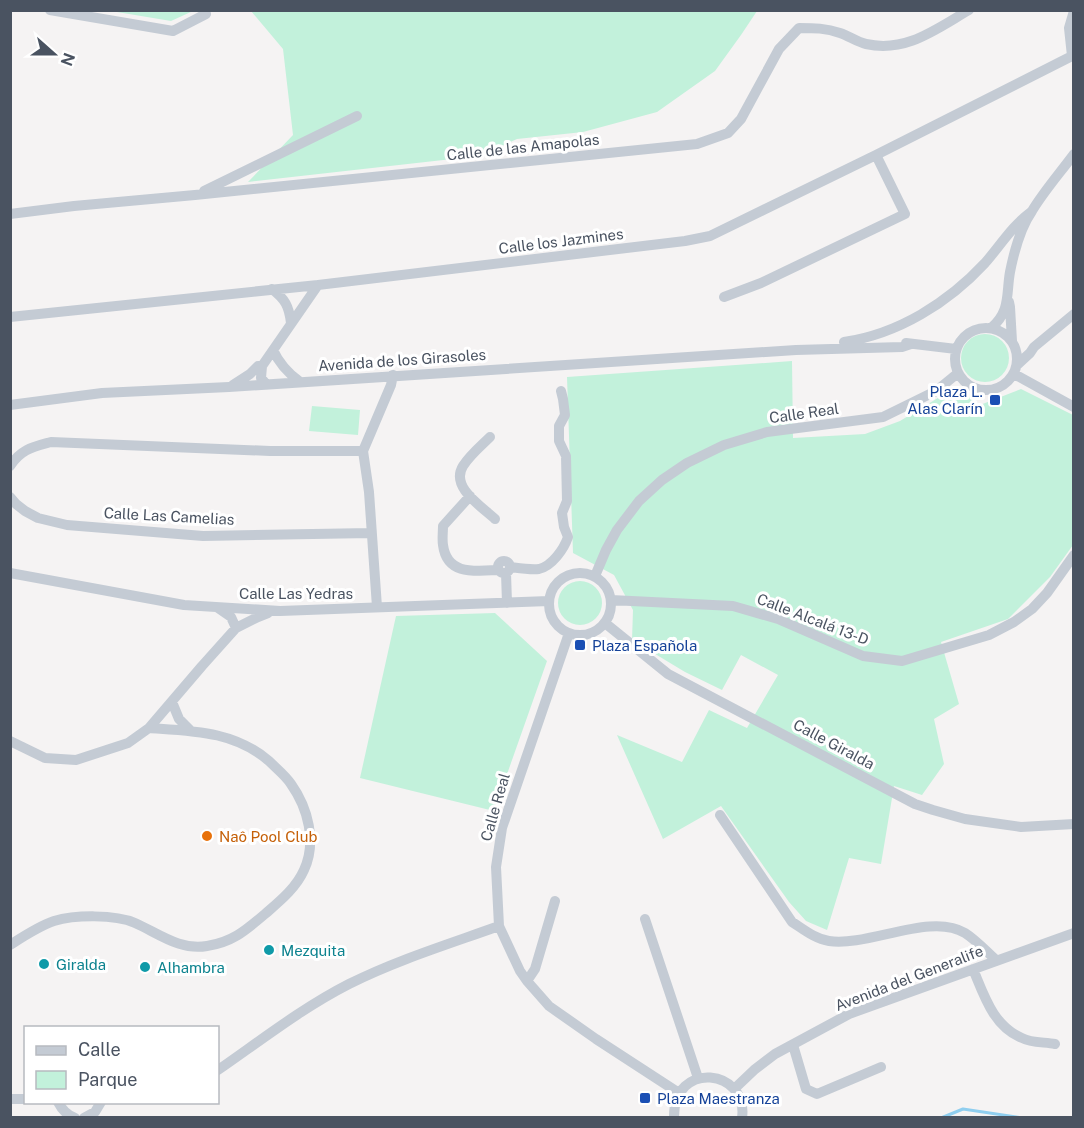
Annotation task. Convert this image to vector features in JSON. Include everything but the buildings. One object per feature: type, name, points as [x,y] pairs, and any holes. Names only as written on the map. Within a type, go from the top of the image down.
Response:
[{"type":"street","points":[[50,10],[173,31],[206,14]]},
{"type":"street","name":"Calle de las Amapolas","points":[[10,214],[697,144],[728,133],[741,119],[779,49],[799,28],[822,28],[841,33],[865,44],[892,47],[915,41],[969,10]]},
{"type":"street","points":[[1073,55],[1069,28],[1074,11]]},
{"type":"street","name":"Calle los Jazmines","points":[[10,317],[318,285],[674,243],[710,236],[1073,55]]},
{"type":"street","points":[[195,195],[357,116]]},
{"type":"street","points":[[991,328],[1003,315],[1018,241],[1031,212],[1074,154]]},
{"type":"street","points":[[724,297],[761,283],[905,214],[876,155]]},
{"type":"street","name":"Avenida de los Girasoles","points":[[796,350],[871,337],[916,317],[962,286],[986,262],[1019,220],[1031,212]]},
{"type":"street","points":[[229,387],[275,355],[291,323],[318,285]]},
{"type":"street","points":[[272,289],[283,297],[290,311],[291,323]]},
{"type":"street","points":[[1008,299],[1012,342],[1017,357],[1015,369]]},
{"type":"street","points":[[1034,347],[1012,342],[999,330],[982,327],[966,334],[960,341],[956,349],[955,365],[963,381],[971,387],[981,390],[1000,387],[1008,381],[1034,347],[1074,314]]},
{"type":"street","name":"Avenida de los Girasoles","points":[[871,337],[956,349]]},
{"type":"street","name":"Avenida de los Girasoles","points":[[10,405],[102,393],[911,344]]},
{"type":"street","points":[[275,355],[291,375],[299,381]]},
{"type":"street","points":[[262,366],[261,378],[269,384],[276,378],[278,372],[275,355]]},
{"type":"street","points":[[1015,369],[1074,407]]},
{"type":"street","name":"Calle Real","points":[[595,576],[617,530],[639,501],[662,480],[687,463],[724,445],[766,432],[883,417],[936,391],[958,373]]},
{"type":"street","points":[[377,607],[369,492],[363,451],[391,386],[393,375]]},
{"type":"street","points":[[470,496],[443,526],[443,546],[447,558],[459,569],[469,571],[539,569],[550,563],[565,545],[568,537],[562,513],[567,501],[566,456],[559,441],[559,426],[565,415],[561,391]]},
{"type":"street","points":[[490,437],[463,466],[459,477],[464,490],[495,519]]},
{"type":"street","points":[[10,465],[20,453],[51,442],[270,451],[363,451]]},
{"type":"street","name":"Calle Las Camelias","points":[[10,497],[25,512],[38,518],[67,525],[203,536],[371,533]]},
{"type":"street","name":"Calle Alcalá 13-D","points":[[611,600],[734,606],[778,619],[862,656],[902,661],[989,635],[1014,622],[1032,609],[1047,593],[1074,555]]},
{"type":"street","points":[[504,570],[507,603]]},
{"type":"street","points":[[583,572],[603,582],[609,590],[611,600],[611,608],[605,624],[588,634],[579,635],[569,633],[554,621],[549,601],[552,589],[560,580],[571,574],[583,572]]},
{"type":"street","name":"Calle Las Yedras","points":[[10,573],[184,604],[274,611],[549,601]]},
{"type":"street","points":[[218,607],[231,617],[236,628]]},
{"type":"street","points":[[10,741],[45,758],[76,760],[128,743],[149,728],[236,628],[274,611]]},
{"type":"street","name":"Calle Giralda","points":[[605,624],[668,674],[915,804],[965,819],[1021,827],[1074,824]]},
{"type":"street","name":"Calle Real","points":[[569,633],[502,828],[496,867],[499,926],[527,981],[549,1006],[679,1093]]},
{"type":"street","points":[[172,702],[179,719],[190,730]]},
{"type":"street","points":[[10,945],[55,921],[86,916],[108,917],[132,922],[170,941],[189,947],[220,944],[240,935],[285,897],[304,870],[309,852],[310,833],[307,816],[291,783],[269,761],[247,745],[212,733],[149,728]]},
{"type":"street","points":[[720,815],[792,922],[809,933],[828,941],[857,941],[942,926],[963,932],[996,960]]},
{"type":"street","points":[[527,981],[535,969],[555,901]]},
{"type":"street","points":[[645,919],[698,1078]]},
{"type":"street","points":[[219,1069],[312,1006],[348,985],[394,963],[499,926]]},
{"type":"street","name":"Avenida del Generalife","points":[[734,1089],[775,1054],[849,1014],[1074,933]]},
{"type":"street","points":[[973,969],[990,1008],[1006,1029],[1023,1040],[1055,1044]]},
{"type":"street","points":[[793,1045],[806,1089],[817,1094],[881,1067]]},
{"type":"street","points":[[674,1118],[674,1105],[679,1093],[687,1084],[698,1078],[708,1077],[727,1082],[734,1089],[742,1104],[742,1118]]},
{"type":"street","points":[[59,1104],[73,1117]]},
{"type":"street","points":[[84,1118],[101,1107]]},
{"type":"green space","points":[[111,11],[193,11],[171,21]]},
{"type":"green space","points":[[251,11],[757,11],[715,71],[657,112],[583,132],[517,139],[479,156],[248,182],[293,135],[283,49]]},
{"type":"green space","points":[[985,334],[1002,341],[1009,358],[1002,375],[985,382],[968,375],[961,358],[968,341]]},
{"type":"green space","points":[[792,361],[793,438],[865,434],[900,421],[956,387],[980,405],[1021,389],[1073,415],[1073,545],[1050,577],[1008,619],[941,642],[959,704],[934,719],[944,764],[922,795],[894,786],[881,864],[849,858],[827,930],[806,921],[789,902],[721,806],[663,839],[617,735],[682,762],[709,710],[747,728],[778,675],[741,655],[722,690],[685,672],[632,640],[633,610],[614,575],[573,553],[567,377]]},
{"type":"green space","points":[[312,406],[360,410],[358,435],[309,431]]},
{"type":"green space","points":[[580,581],[596,587],[602,603],[596,619],[580,625],[564,619],[558,603],[564,587]]},
{"type":"green space","points":[[495,613],[547,661],[494,811],[360,778],[396,616]]},
{"type":"waterway","points":[[941,1118],[963,1109],[1023,1118]]},
{"type":"place","name":"Plaza L. Alas Clarín","points":[[995,400]]},
{"type":"place","name":"Plaza Española","points":[[580,645]]},
{"type":"place","name":"Naô Pool Club","points":[[207,836]]},
{"type":"place","name":"Mezquita","points":[[269,950]]},
{"type":"place","name":"Giralda","points":[[44,964]]},
{"type":"place","name":"Alhambra","points":[[145,967]]},
{"type":"place","name":"Plaza Maestranza","points":[[645,1098]]}]
